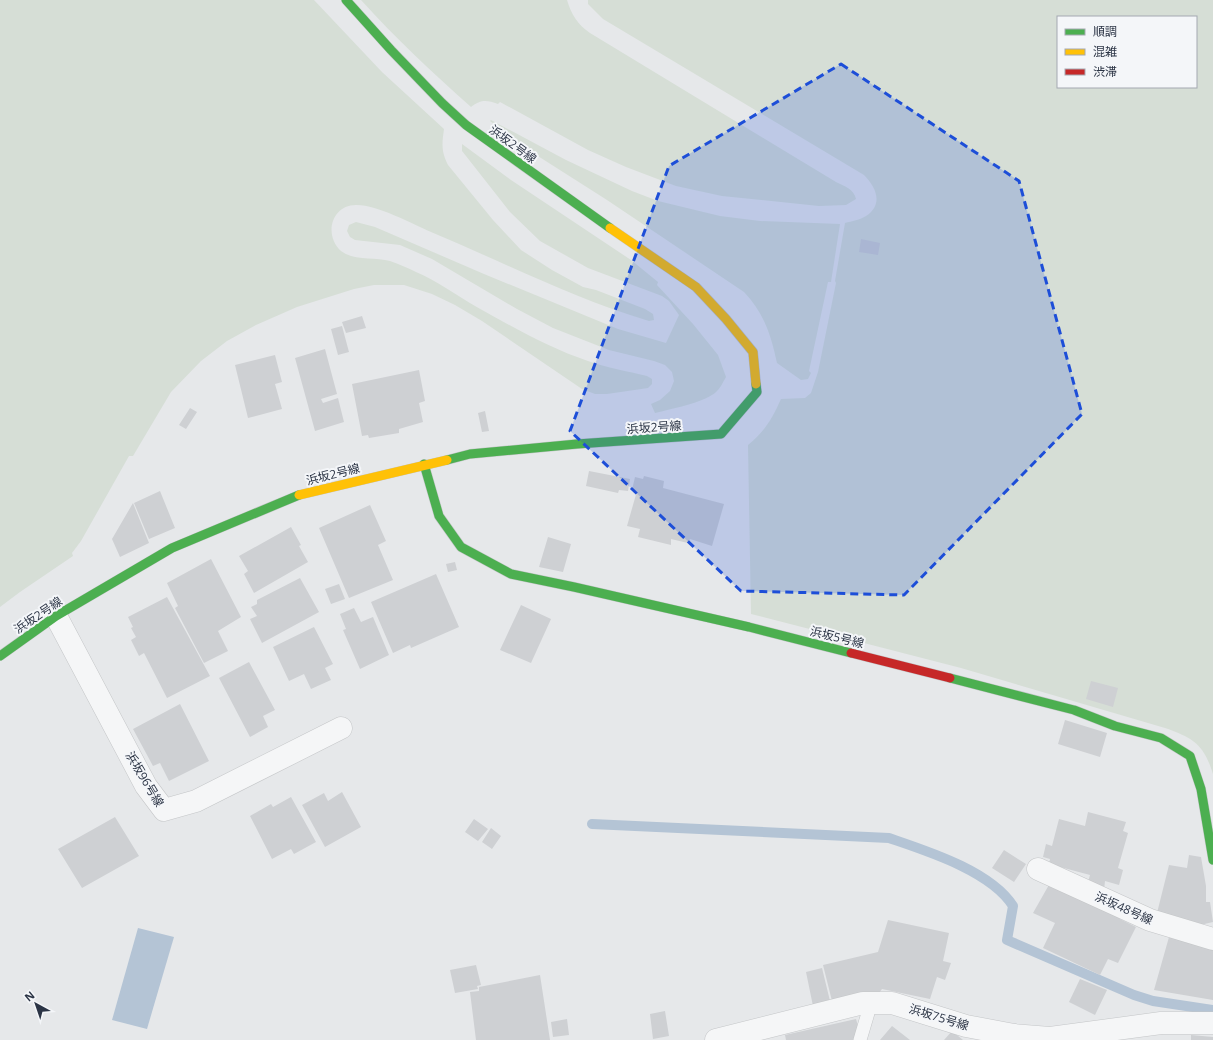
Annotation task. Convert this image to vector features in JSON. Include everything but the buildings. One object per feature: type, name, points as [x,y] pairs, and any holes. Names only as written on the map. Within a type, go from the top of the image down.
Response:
[{"type":"street","name":"浜坂2号線","points":[[0,656],[56,616],[172,548],[305,493],[470,454],[577,444],[721,434],[757,392],[753,352],[726,319],[696,288],[578,206],[466,125],[442,103],[346,0]]},
{"type":"street","name":"浜坂5号線","points":[[424,464],[439,516],[461,547],[485,562],[511,574],[749,627],[1074,710],[1115,726],[1162,738],[1190,756],[1201,789],[1213,860]]},
{"type":"street","name":"浜坂96号線","points":[[56,616],[146,786],[164,810],[196,801],[341,728]]},
{"type":"street","name":"浜坂48号線","points":[[1038,869],[1150,920],[1213,939]]},
{"type":"street","name":"浜坂75号線","points":[[716,1040],[863,1003],[892,1003],[966,1026],[1015,1037],[1050,1038],[1161,1023],[1213,1022]]},
{"type":"lane","points":[[860,1040],[871,1003]]},
{"type":"highlighted area","points":[[841,64],[1019,181],[1082,414],[904,595],[741,591],[570,431],[669,166]]},
{"type":"shaded area","points":[[0,0],[314,0],[382,72],[444,129],[444,156],[448,165],[493,220],[521,250],[552,270],[583,287],[596,290],[645,309],[653,314],[654,320],[649,321],[593,302],[539,280],[394,215],[365,206],[348,206],[336,215],[333,222],[332,237],[335,244],[341,251],[352,256],[390,261],[403,266],[431,280],[516,329],[545,343],[573,356],[610,368],[647,376],[652,379],[652,384],[648,388],[607,394],[595,394],[582,389],[482,321],[455,305],[432,294],[404,285],[374,285],[354,289],[297,307],[256,325],[227,341],[201,361],[171,392],[133,456],[129,456],[81,541],[72,553],[73,556],[0,607]]},
{"type":"shaded area","points":[[361,0],[567,0],[576,19],[590,33],[848,188],[856,199],[846,205],[819,206],[722,196],[676,186],[626,167],[588,150],[500,102],[498,104],[481,101],[471,107],[414,55]]},
{"type":"shaded area","points":[[588,0],[1213,0],[1213,774],[1210,764],[1202,749],[1191,739],[1165,728],[961,668],[751,614],[748,445],[768,424],[781,399],[805,398],[811,393],[818,372],[836,283],[835,281],[845,223],[866,216],[872,211],[876,201],[875,190],[864,175],[603,19],[588,4]]},
{"type":"shaded area","points":[[491,120],[566,160],[632,191],[658,201],[720,216],[760,221],[840,224],[831,282],[828,282],[809,371],[811,373],[808,379],[801,380],[777,363],[772,343],[762,316],[744,292],[607,200],[519,144],[490,121]]},
{"type":"shaded area","points":[[462,144],[511,180],[631,260],[658,282],[657,285],[693,324],[718,355],[726,377],[717,391],[709,397],[695,403],[655,413],[651,404],[660,400],[670,391],[674,381],[672,372],[665,365],[609,350],[553,328],[517,309],[432,259],[400,245],[355,240],[350,237],[347,231],[349,225],[356,222],[375,227],[618,329],[666,343],[679,315],[669,301],[662,296],[588,268],[540,241],[510,212],[462,151]]},
{"type":"water","points":[[138,928],[174,937],[147,1029],[112,1020]]},
{"type":"waterway","points":[[592,824],[889,838],[939,856],[990,882],[1013,906],[1007,940],[1134,995],[1153,1001],[1213,1010]]},
{"type":"traffic: fast","points":[[346,0],[391,50],[442,103],[466,125],[610,228]]},
{"type":"traffic: fast","points":[[447,460],[470,454],[577,444],[721,434],[757,392],[756,384]]},
{"type":"traffic: fast","points":[[424,464],[439,516],[461,547],[511,574],[749,627],[851,653]]},
{"type":"traffic: fast","points":[[0,656],[56,616],[172,548],[299,495]]},
{"type":"traffic: fast","points":[[950,678],[1074,710],[1115,726],[1161,738],[1190,756],[1201,789],[1213,860]]},
{"type":"traffic: slow","points":[[610,228],[696,287],[726,319],[753,352],[756,384]]},
{"type":"traffic: slow","points":[[299,495],[447,460]]},
{"type":"traffic: jam","points":[[851,653],[950,678]]}]
